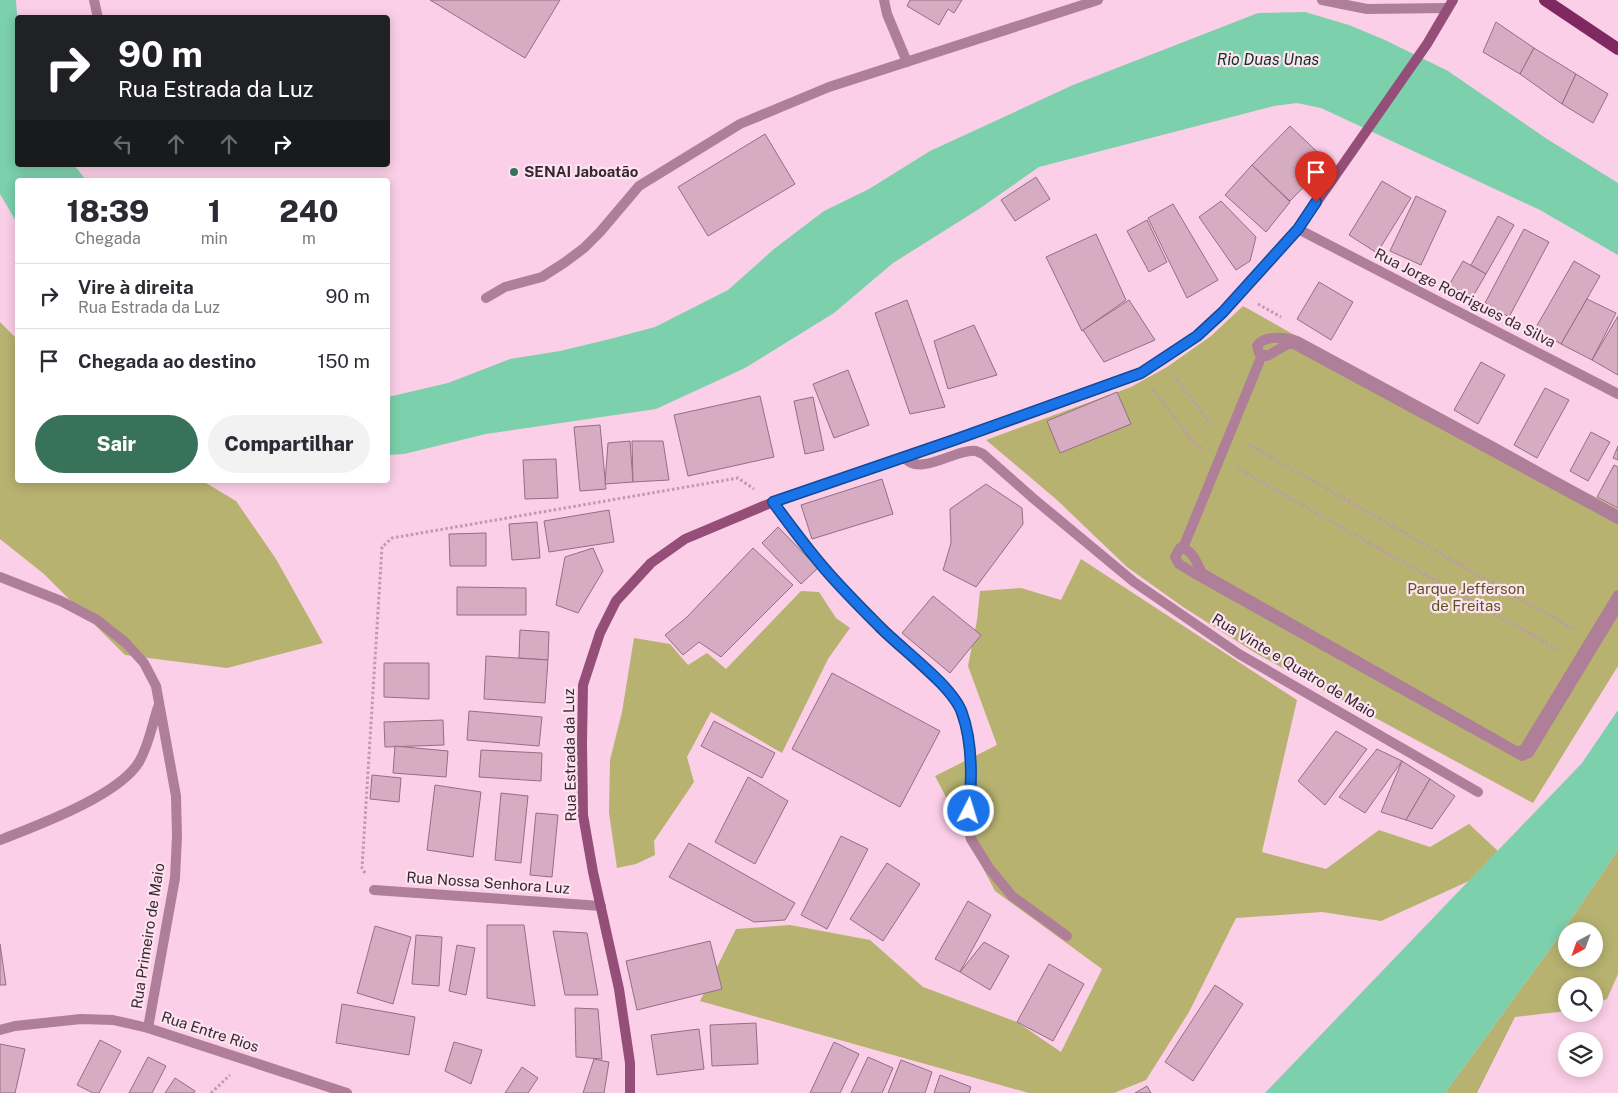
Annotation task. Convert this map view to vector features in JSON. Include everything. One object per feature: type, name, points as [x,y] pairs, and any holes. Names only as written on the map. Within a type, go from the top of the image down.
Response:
[{"type":"main road","points":[[1544,0],[1618,49]]},
{"type":"main road","name":"Rua Estrada da Luz","points":[[630,1093],[630,1063],[622,1007],[583,815],[583,685],[600,633],[616,601],[651,563],[685,539],[773,502],[1141,373],[1197,336],[1223,312],[1298,229],[1427,44],[1451,4]]},
{"type":"street","points":[[94,0],[97,15]]},
{"type":"street","points":[[884,0],[887,14],[907,62]]},
{"type":"street","points":[[486,298],[505,287],[542,277],[564,263],[584,248],[600,232],[639,186],[740,124],[830,87],[1098,0]]},
{"type":"street","points":[[1322,0],[1367,9],[1451,4]]},
{"type":"street","name":"Rua Jorge Rodrigues da Silva","points":[[1298,229],[1618,394]]},
{"type":"street","points":[[1262,355],[1257,346],[1262,340],[1289,339],[1297,341],[1490,445],[1618,518]]},
{"type":"street","points":[[1262,355],[1270,355],[1288,344],[1294,344],[1618,518]]},
{"type":"street","points":[[1262,355],[1183,548],[1177,551],[1176,560],[1179,564],[1522,756],[1529,752],[1618,606]]},
{"type":"street","name":"Rua Vinte e Quatro de Maio","points":[[904,457],[911,463],[922,465],[967,452],[975,451],[983,454],[1134,582],[1239,654],[1478,792]]},
{"type":"street","points":[[773,502],[824,568],[879,626],[943,686],[957,702],[966,730],[972,777],[968,828],[971,839],[989,868],[1012,896],[1067,936]]},
{"type":"street","points":[[1183,548],[1190,552],[1202,574],[1516,752],[1525,748],[1618,595]]},
{"type":"street","name":"Rua Primeiro de Maio","points":[[0,577],[61,602],[97,620],[144,662],[156,686],[176,796],[177,836],[175,878],[148,1028]]},
{"type":"street","points":[[0,840],[50,819],[116,785],[129,775],[146,748],[159,704]]},
{"type":"street","name":"Rua Nossa Senhora Luz","points":[[374,890],[601,906]]},
{"type":"street","name":"Rua Entre Rios","points":[[0,1030],[16,1026],[81,1019],[113,1020],[148,1028],[347,1093]]},
{"type":"path","points":[[1162,359],[1208,421],[1591,639]]},
{"type":"path","points":[[1141,373],[1194,443],[1578,662]]},
{"type":"path","points":[[374,890],[362,868],[382,547],[392,538],[738,478],[773,502]]},
{"type":"green space","name":"Parque Jefferson de Freitas","points":[[1243,306],[1407,398],[1618,509],[1618,666],[1533,803],[1257,654],[1183,607],[1127,567],[1057,500],[986,440],[1131,387],[1167,367],[1211,336]]},
{"type":"green space","points":[[0,322],[15,337],[15,483],[206,483],[236,501],[276,559],[323,643],[227,668],[125,655],[44,574],[0,539]]},
{"type":"green space","points":[[1081,559],[1297,700],[1262,852],[1326,869],[1379,830],[1430,847],[1469,824],[1498,851],[1469,881],[1381,921],[1322,912],[1236,918],[1189,1012],[1146,1080],[1114,1093],[1029,1093],[700,1001],[736,929],[790,925],[870,940],[923,987],[1017,1022],[1061,1052],[1102,969],[995,891],[935,776],[997,745],[968,666],[977,620],[980,591],[1021,588],[1061,600]]},
{"type":"green space","points":[[801,591],[819,592],[836,618],[850,628],[828,659],[782,753],[711,712],[687,757],[694,782],[654,841],[655,855],[636,864],[617,868],[609,813],[610,760],[622,712],[634,638],[670,644],[688,665],[707,653],[726,669]]},
{"type":"green space","points":[[1618,850],[1618,974],[1607,999],[1603,1001],[1603,977],[1558,977],[1558,1012],[1515,1017],[1477,1093],[1445,1093],[1558,938],[1558,968],[1603,967],[1603,922],[1569,922]]},
{"type":"water","points":[[0,0],[16,0],[15,167],[76,167],[84,178],[15,178],[15,220],[0,194]]},
{"type":"water","name":"Rio Duas Unas","points":[[1305,12],[1349,25],[1385,40],[1448,71],[1547,139],[1618,183],[1618,255],[1540,210],[1321,108],[1297,103],[1274,106],[1039,167],[979,209],[893,263],[834,313],[745,368],[656,409],[486,434],[404,454],[390,455],[390,397],[448,383],[510,359],[560,351],[655,327],[728,290],[774,249],[824,211],[869,189],[930,151],[1073,85],[1258,13]]},
{"type":"water","points":[[1618,710],[1618,850],[1569,922],[1558,922],[1558,938],[1445,1093],[1265,1093],[1582,763]]},
{"type":"building","points":[[430,0],[560,0],[525,58]]},
{"type":"building","points":[[910,0],[962,0],[954,13],[948,9],[939,25],[907,6]]},
{"type":"building","points":[[1496,22],[1534,48],[1520,74],[1483,52]]},
{"type":"building","points":[[1534,48],[1576,74],[1562,104],[1520,74]]},
{"type":"building","points":[[1576,74],[1608,94],[1593,123],[1562,104]]},
{"type":"building","points":[[1290,126],[1328,162],[1290,201],[1252,165]]},
{"type":"building","points":[[765,134],[795,184],[708,236],[678,187]]},
{"type":"building","points":[[1252,165],[1290,202],[1266,232],[1225,195]]},
{"type":"building","points":[[1036,177],[1050,199],[1015,221],[1001,200]]},
{"type":"building","points":[[1382,181],[1411,198],[1377,253],[1349,235]]},
{"type":"building","points":[[1416,196],[1446,211],[1421,265],[1390,251]]},
{"type":"building","points":[[1221,201],[1256,237],[1250,261],[1236,270],[1199,217]]},
{"type":"building","points":[[1173,204],[1218,280],[1187,298],[1148,218]]},
{"type":"building","points":[[1498,216],[1514,225],[1486,274],[1471,265]]},
{"type":"building","points":[[1147,220],[1167,262],[1149,272],[1127,231]]},
{"type":"building","points":[[1524,229],[1549,242],[1509,317],[1485,303]]},
{"type":"building","points":[[1096,234],[1126,300],[1082,331],[1046,257]]},
{"type":"building","points":[[1463,261],[1486,274],[1472,298],[1449,285]]},
{"type":"building","points":[[1574,261],[1600,276],[1561,344],[1535,329]]},
{"type":"building","points":[[1319,282],[1353,302],[1331,340],[1297,319]]},
{"type":"building","points":[[1587,299],[1616,313],[1592,360],[1561,344]]},
{"type":"building","points":[[907,300],[945,407],[910,414],[875,313]]},
{"type":"building","points":[[1129,300],[1155,340],[1104,362],[1083,330]]},
{"type":"building","points":[[1618,316],[1618,375],[1592,360]]},
{"type":"building","points":[[974,325],[997,375],[948,389],[934,341]]},
{"type":"building","points":[[1481,362],[1505,375],[1478,424],[1454,410]]},
{"type":"building","points":[[848,370],[869,425],[834,438],[813,384]]},
{"type":"building","points":[[1545,388],[1569,400],[1537,458],[1514,445]]},
{"type":"building","points":[[1117,392],[1131,424],[1060,453],[1047,421]]},
{"type":"building","points":[[760,396],[774,457],[688,476],[674,415]]},
{"type":"building","points":[[813,397],[824,450],[805,454],[794,401]]},
{"type":"building","points":[[600,425],[606,489],[580,491],[574,427]]},
{"type":"building","points":[[1591,432],[1610,442],[1588,481],[1570,471]]},
{"type":"building","points":[[630,441],[633,482],[605,484],[608,443]]},
{"type":"building","points":[[632,441],[663,441],[669,480],[633,482]]},
{"type":"building","points":[[1618,446],[1618,460],[1613,458]]},
{"type":"building","points":[[556,459],[558,498],[525,499],[523,460]]},
{"type":"building","points":[[1614,465],[1618,467],[1618,508],[1597,497]]},
{"type":"building","points":[[882,479],[893,514],[812,539],[801,505]]},
{"type":"building","points":[[986,484],[1022,508],[1023,524],[976,587],[943,570],[951,543],[950,509]]},
{"type":"building","points":[[609,510],[614,542],[549,552],[544,521]]},
{"type":"building","points":[[537,522],[540,558],[512,560],[509,524]]},
{"type":"building","points":[[778,527],[818,568],[801,584],[762,543]]},
{"type":"building","points":[[486,533],[486,566],[450,566],[449,534]]},
{"type":"building","points":[[593,548],[603,571],[578,613],[556,605],[565,557]]},
{"type":"building","points":[[753,548],[793,585],[721,657],[699,642],[683,655],[665,635],[686,618]]},
{"type":"building","points":[[457,587],[526,588],[526,615],[457,615]]},
{"type":"building","points":[[933,596],[981,635],[950,673],[902,633]]},
{"type":"building","points":[[520,630],[549,632],[548,660],[519,658]]},
{"type":"building","points":[[486,656],[548,660],[545,703],[484,699]]},
{"type":"building","points":[[384,663],[429,663],[429,699],[384,697]]},
{"type":"building","points":[[832,673],[940,731],[900,807],[792,749]]},
{"type":"building","points":[[469,711],[542,717],[539,746],[467,740]]},
{"type":"building","points":[[443,720],[444,745],[385,747],[384,722]]},
{"type":"building","points":[[714,721],[775,753],[762,778],[701,746]]},
{"type":"building","points":[[1336,731],[1367,749],[1325,805],[1298,781]]},
{"type":"building","points":[[395,746],[448,751],[446,777],[393,773]]},
{"type":"building","points":[[1377,749],[1402,761],[1365,813],[1339,797]]},
{"type":"building","points":[[481,750],[542,753],[541,781],[479,777]]},
{"type":"building","points":[[1402,761],[1430,779],[1406,820],[1381,812]]},
{"type":"building","points":[[372,775],[401,778],[399,802],[370,799]]},
{"type":"building","points":[[748,777],[788,801],[755,864],[715,842]]},
{"type":"building","points":[[1430,779],[1455,796],[1432,829],[1406,820]]},
{"type":"building","points":[[435,785],[481,792],[473,857],[427,850]]},
{"type":"building","points":[[501,793],[528,796],[521,863],[495,860]]},
{"type":"building","points":[[536,813],[558,815],[552,877],[530,875]]},
{"type":"building","points":[[841,836],[868,849],[827,929],[801,915]]},
{"type":"building","points":[[689,843],[795,903],[785,920],[754,922],[669,877]]},
{"type":"building","points":[[887,863],[920,884],[883,941],[850,919]]},
{"type":"building","points":[[968,901],[991,915],[960,972],[935,959]]},
{"type":"building","points":[[487,925],[524,925],[535,1006],[487,998]]},
{"type":"building","points":[[375,926],[411,937],[393,1004],[357,993]]},
{"type":"building","points":[[553,931],[587,933],[598,995],[565,995]]},
{"type":"building","points":[[416,935],[442,937],[439,986],[412,984]]},
{"type":"building","points":[[710,941],[722,989],[637,1010],[626,961]]},
{"type":"building","points":[[984,942],[1009,956],[990,990],[960,972]]},
{"type":"building","points":[[0,944],[6,985],[0,985]]},
{"type":"building","points":[[457,945],[475,948],[466,995],[449,991]]},
{"type":"building","points":[[1049,964],[1084,984],[1053,1041],[1017,1022]]},
{"type":"building","points":[[1215,985],[1243,1004],[1193,1081],[1165,1062]]},
{"type":"building","points":[[342,1004],[415,1017],[409,1055],[336,1043]]},
{"type":"building","points":[[575,1008],[598,1009],[602,1059],[576,1057]]},
{"type":"building","points":[[756,1023],[758,1064],[712,1066],[710,1025]]},
{"type":"building","points":[[699,1029],[704,1069],[657,1075],[651,1035]]},
{"type":"building","points":[[100,1040],[121,1051],[99,1093],[93,1093],[77,1085]]},
{"type":"building","points":[[454,1042],[482,1050],[471,1084],[445,1071]]},
{"type":"building","points":[[834,1042],[859,1054],[840,1093],[810,1093]]},
{"type":"building","points":[[0,1044],[25,1049],[15,1093],[0,1093]]},
{"type":"building","points":[[148,1057],[166,1066],[152,1093],[129,1093]]},
{"type":"building","points":[[868,1057],[893,1068],[882,1093],[851,1093]]},
{"type":"building","points":[[594,1059],[609,1062],[604,1093],[583,1093]]},
{"type":"building","points":[[901,1060],[932,1072],[925,1093],[888,1093]]},
{"type":"building","points":[[522,1067],[538,1078],[528,1093],[505,1093]]},
{"type":"building","points":[[940,1075],[971,1087],[969,1093],[934,1093]]},
{"type":"building","points":[[175,1078],[195,1091],[194,1093],[165,1093]]},
{"type":"building","points":[[1147,1086],[1151,1093],[1135,1093]]},
{"type":"place","name":"SENAI Jaboatão","points":[[514,172]]},
{"type":"route","points":[[969,811],[972,777],[966,730],[957,702],[943,686],[879,626],[824,568],[773,502],[1141,373],[1197,336],[1223,312],[1298,229],[1316,202]]}]
